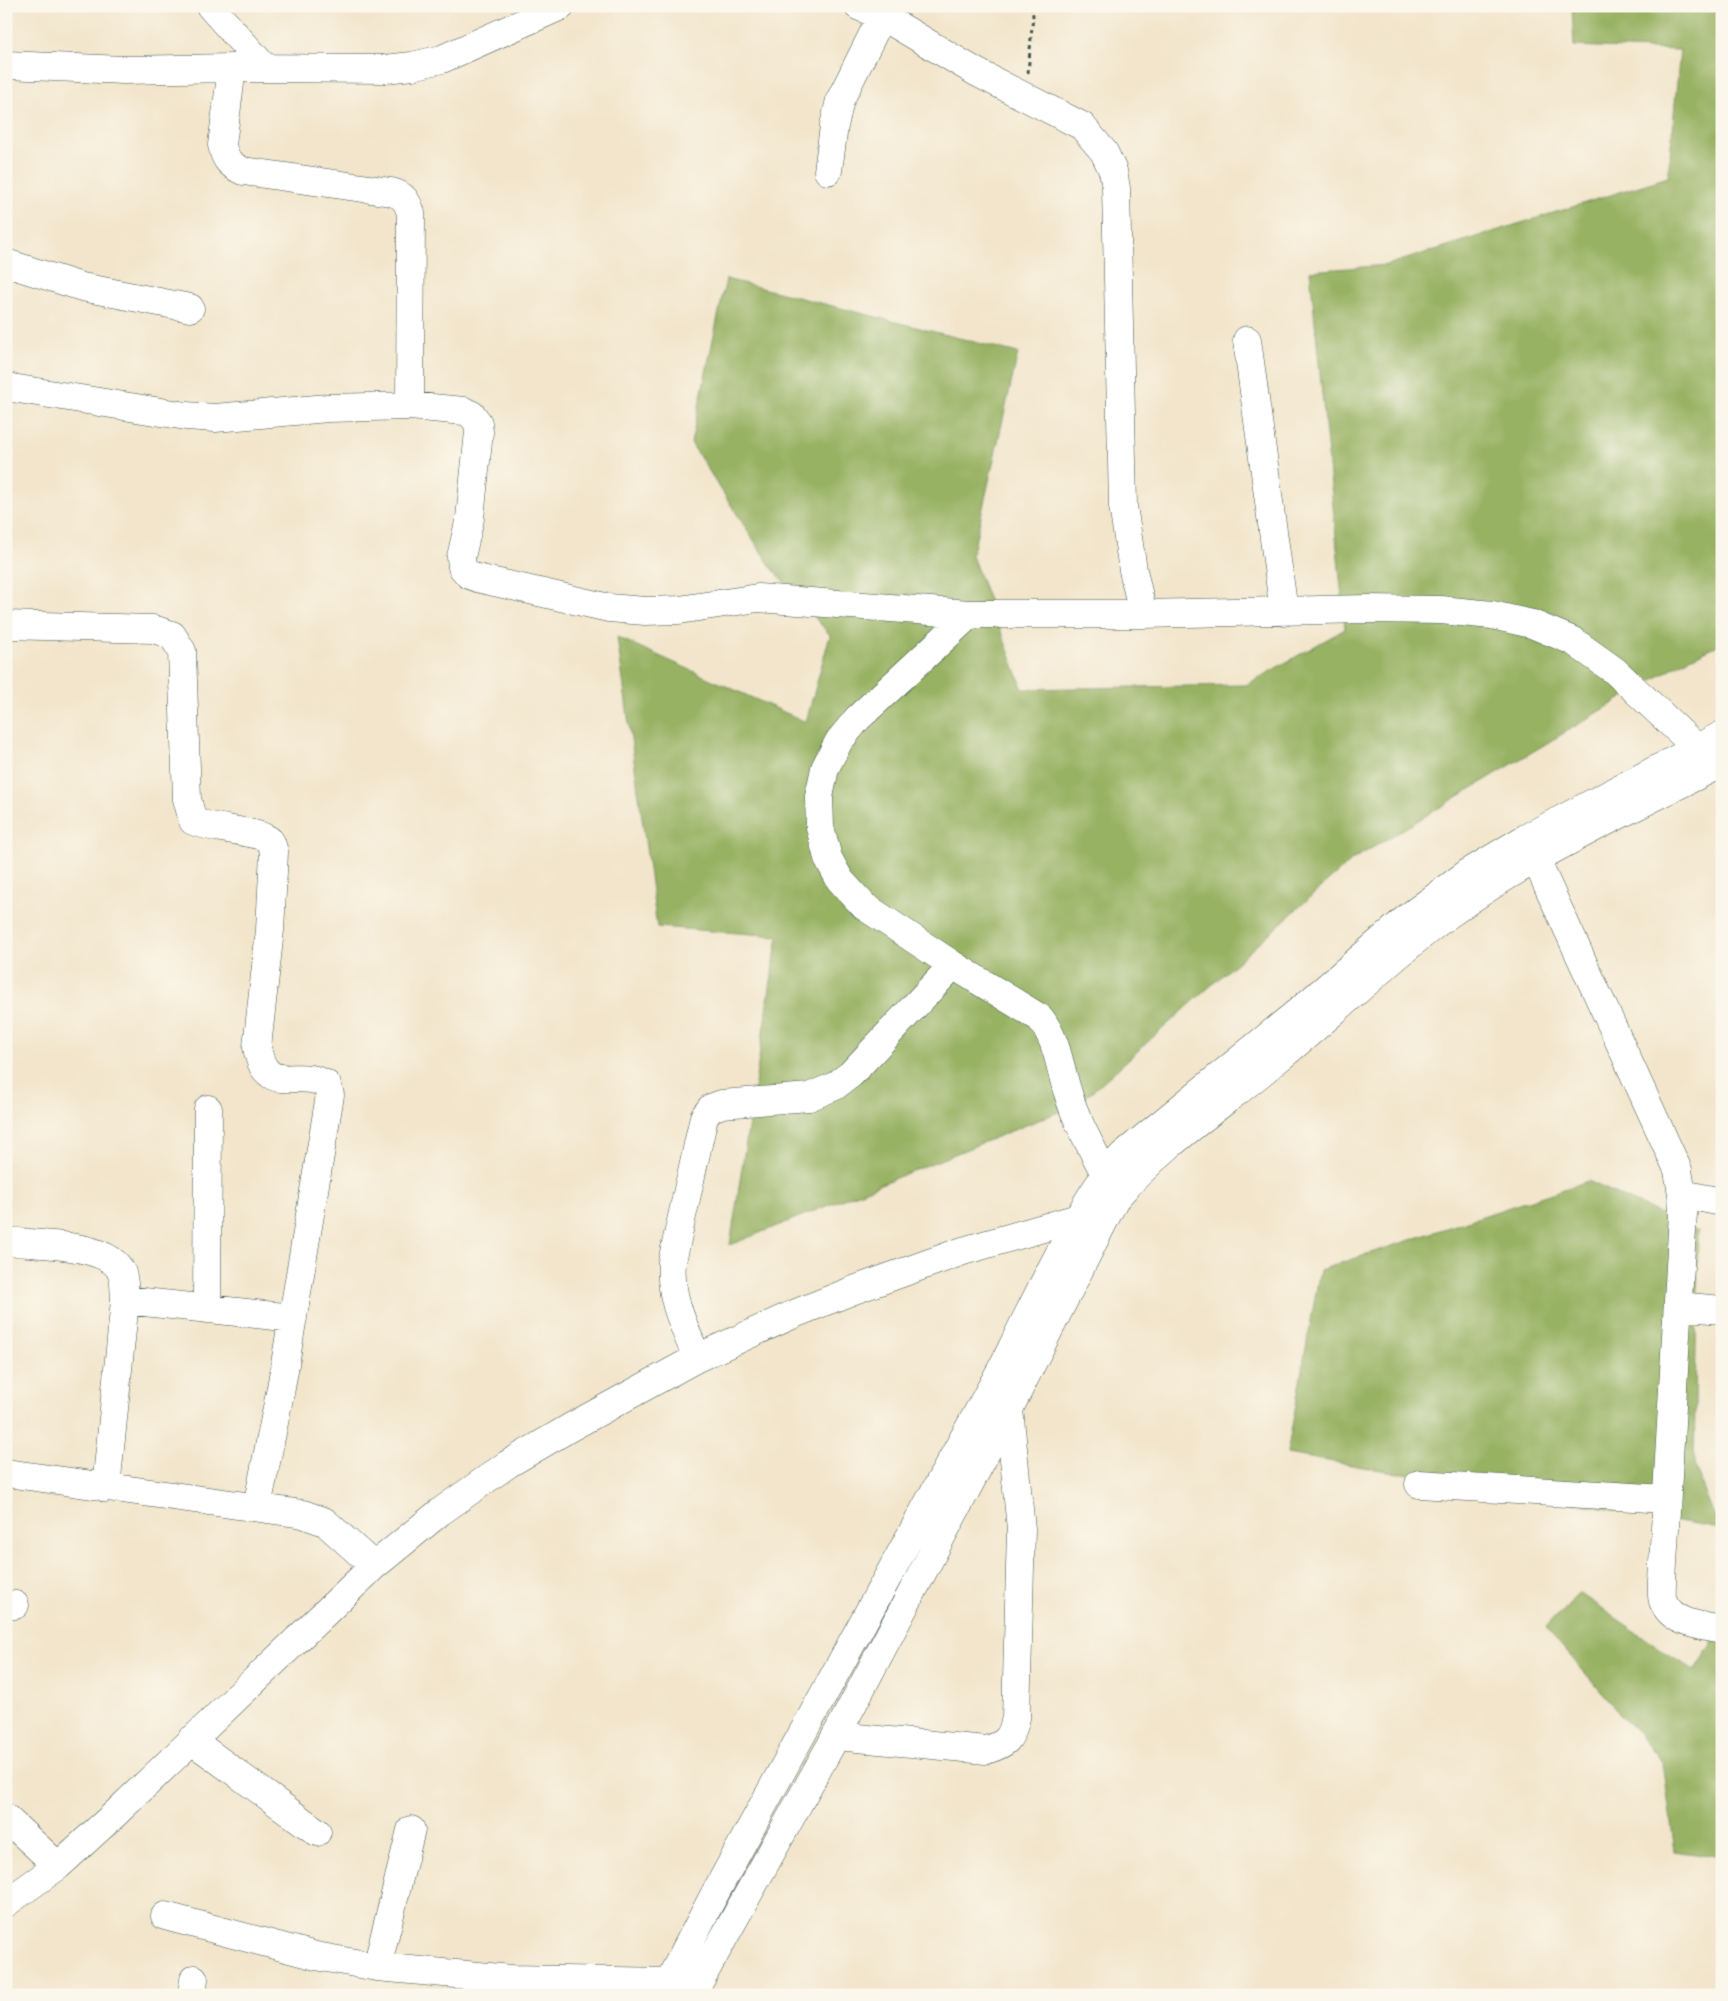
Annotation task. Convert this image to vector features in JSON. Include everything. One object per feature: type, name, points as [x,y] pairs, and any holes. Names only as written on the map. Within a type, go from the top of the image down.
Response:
[{"type":"main road","points":[[210,6],[265,68]]},
{"type":"main road","points":[[6,65],[124,70],[232,68],[386,69],[412,66],[442,59],[561,6]]},
{"type":"main road","points":[[828,171],[834,126],[840,100],[870,11],[976,72],[1082,126],[1104,152],[1113,171],[1116,188],[1123,506],[1133,570],[1143,614]]},
{"type":"main road","points":[[232,68],[222,146],[224,157],[231,166],[243,171],[401,194],[408,203],[411,213],[410,406]]},
{"type":"main road","points":[[6,263],[82,286],[190,308]]},
{"type":"main road","points":[[1247,340],[1284,612]]},
{"type":"main road","points":[[6,387],[186,416],[215,418],[328,408],[410,406],[464,411],[472,415],[478,423],[479,432],[470,518],[461,557],[462,567],[468,575],[477,578],[609,608],[679,610],[758,598],[970,614],[1143,614],[1367,609],[1441,610],[1492,615],[1532,624],[1573,641],[1614,671],[1697,748]]},
{"type":"main road","points":[[970,614],[858,718],[839,740],[825,768],[819,797],[820,827],[828,858],[840,880],[864,906],[953,966],[1040,1018],[1050,1030],[1058,1049],[1068,1093],[1076,1115],[1105,1174]]},
{"type":"main road","points":[[6,625],[153,629],[172,635],[182,651],[187,799],[193,821],[203,826],[261,836],[270,841],[274,852],[270,930],[257,1047],[259,1059],[265,1072],[277,1079],[319,1080],[327,1085],[330,1095],[293,1318],[257,1507]]},
{"type":"main road","points":[[674,1990],[998,1375],[1091,1193],[1105,1174],[1123,1155],[1298,1012],[1407,918],[1468,873],[1526,838],[1722,735]]},
{"type":"main road","points":[[674,1990],[836,1736],[1009,1409],[1115,1199],[1136,1175],[1163,1150],[1278,1059],[1427,931],[1481,893],[1536,860],[1722,763]]},
{"type":"main road","points":[[1536,860],[1678,1170],[1682,1194],[1678,1306],[1662,1581],[1663,1601],[1672,1614],[1686,1622],[1722,1630]]},
{"type":"main road","points":[[697,1358],[679,1315],[670,1279],[672,1262],[704,1117],[711,1108],[722,1104],[809,1097],[836,1086],[851,1074],[953,966]]},
{"type":"main road","points":[[207,1309],[208,1109]]},
{"type":"main road","points":[[1682,1194],[1722,1202]]},
{"type":"main road","points":[[6,1904],[58,1866],[328,1612],[374,1566],[440,1512],[508,1464],[697,1358],[854,1290],[963,1251],[1078,1218]]},
{"type":"main road","points":[[6,1242],[91,1250],[116,1263],[122,1274],[125,1300],[106,1488]]},
{"type":"main road","points":[[125,1300],[293,1318]]},
{"type":"main road","points":[[1678,1306],[1722,1310]]},
{"type":"main road","points":[[836,1736],[986,1750],[1001,1746],[1012,1734],[1017,1699],[1021,1529],[1009,1409]]},
{"type":"main road","points":[[6,1474],[303,1514],[325,1522],[374,1566]]},
{"type":"main road","points":[[1419,1484],[1666,1499]]},
{"type":"main road","points":[[191,1740],[317,1832]]},
{"type":"main road","points":[[6,1818],[58,1866]]},
{"type":"main road","points":[[377,1967],[411,1830]]},
{"type":"main road","points":[[165,1916],[316,1956],[377,1967],[674,1990]]},
{"type":"path","points":[[1026,97],[1033,15],[1031,6]]},
{"type":"green space","points":[[1572,6],[1722,6],[1722,643],[1684,661],[1352,860],[1078,1104],[730,1245],[778,936],[657,927],[617,637],[806,722],[830,635],[771,567],[691,443],[726,279],[1018,353],[972,556],[1023,689],[1246,685],[1345,629],[1310,271],[1387,265],[1668,177],[1680,50],[1574,46]]},
{"type":"green space","points":[[1588,1181],[1698,1231],[1694,1464],[1719,1528],[1287,1454],[1320,1270]]},
{"type":"green space","points":[[1579,1593],[1694,1671],[1722,1627],[1722,1858],[1675,1851],[1663,1763],[1546,1628]]}]
